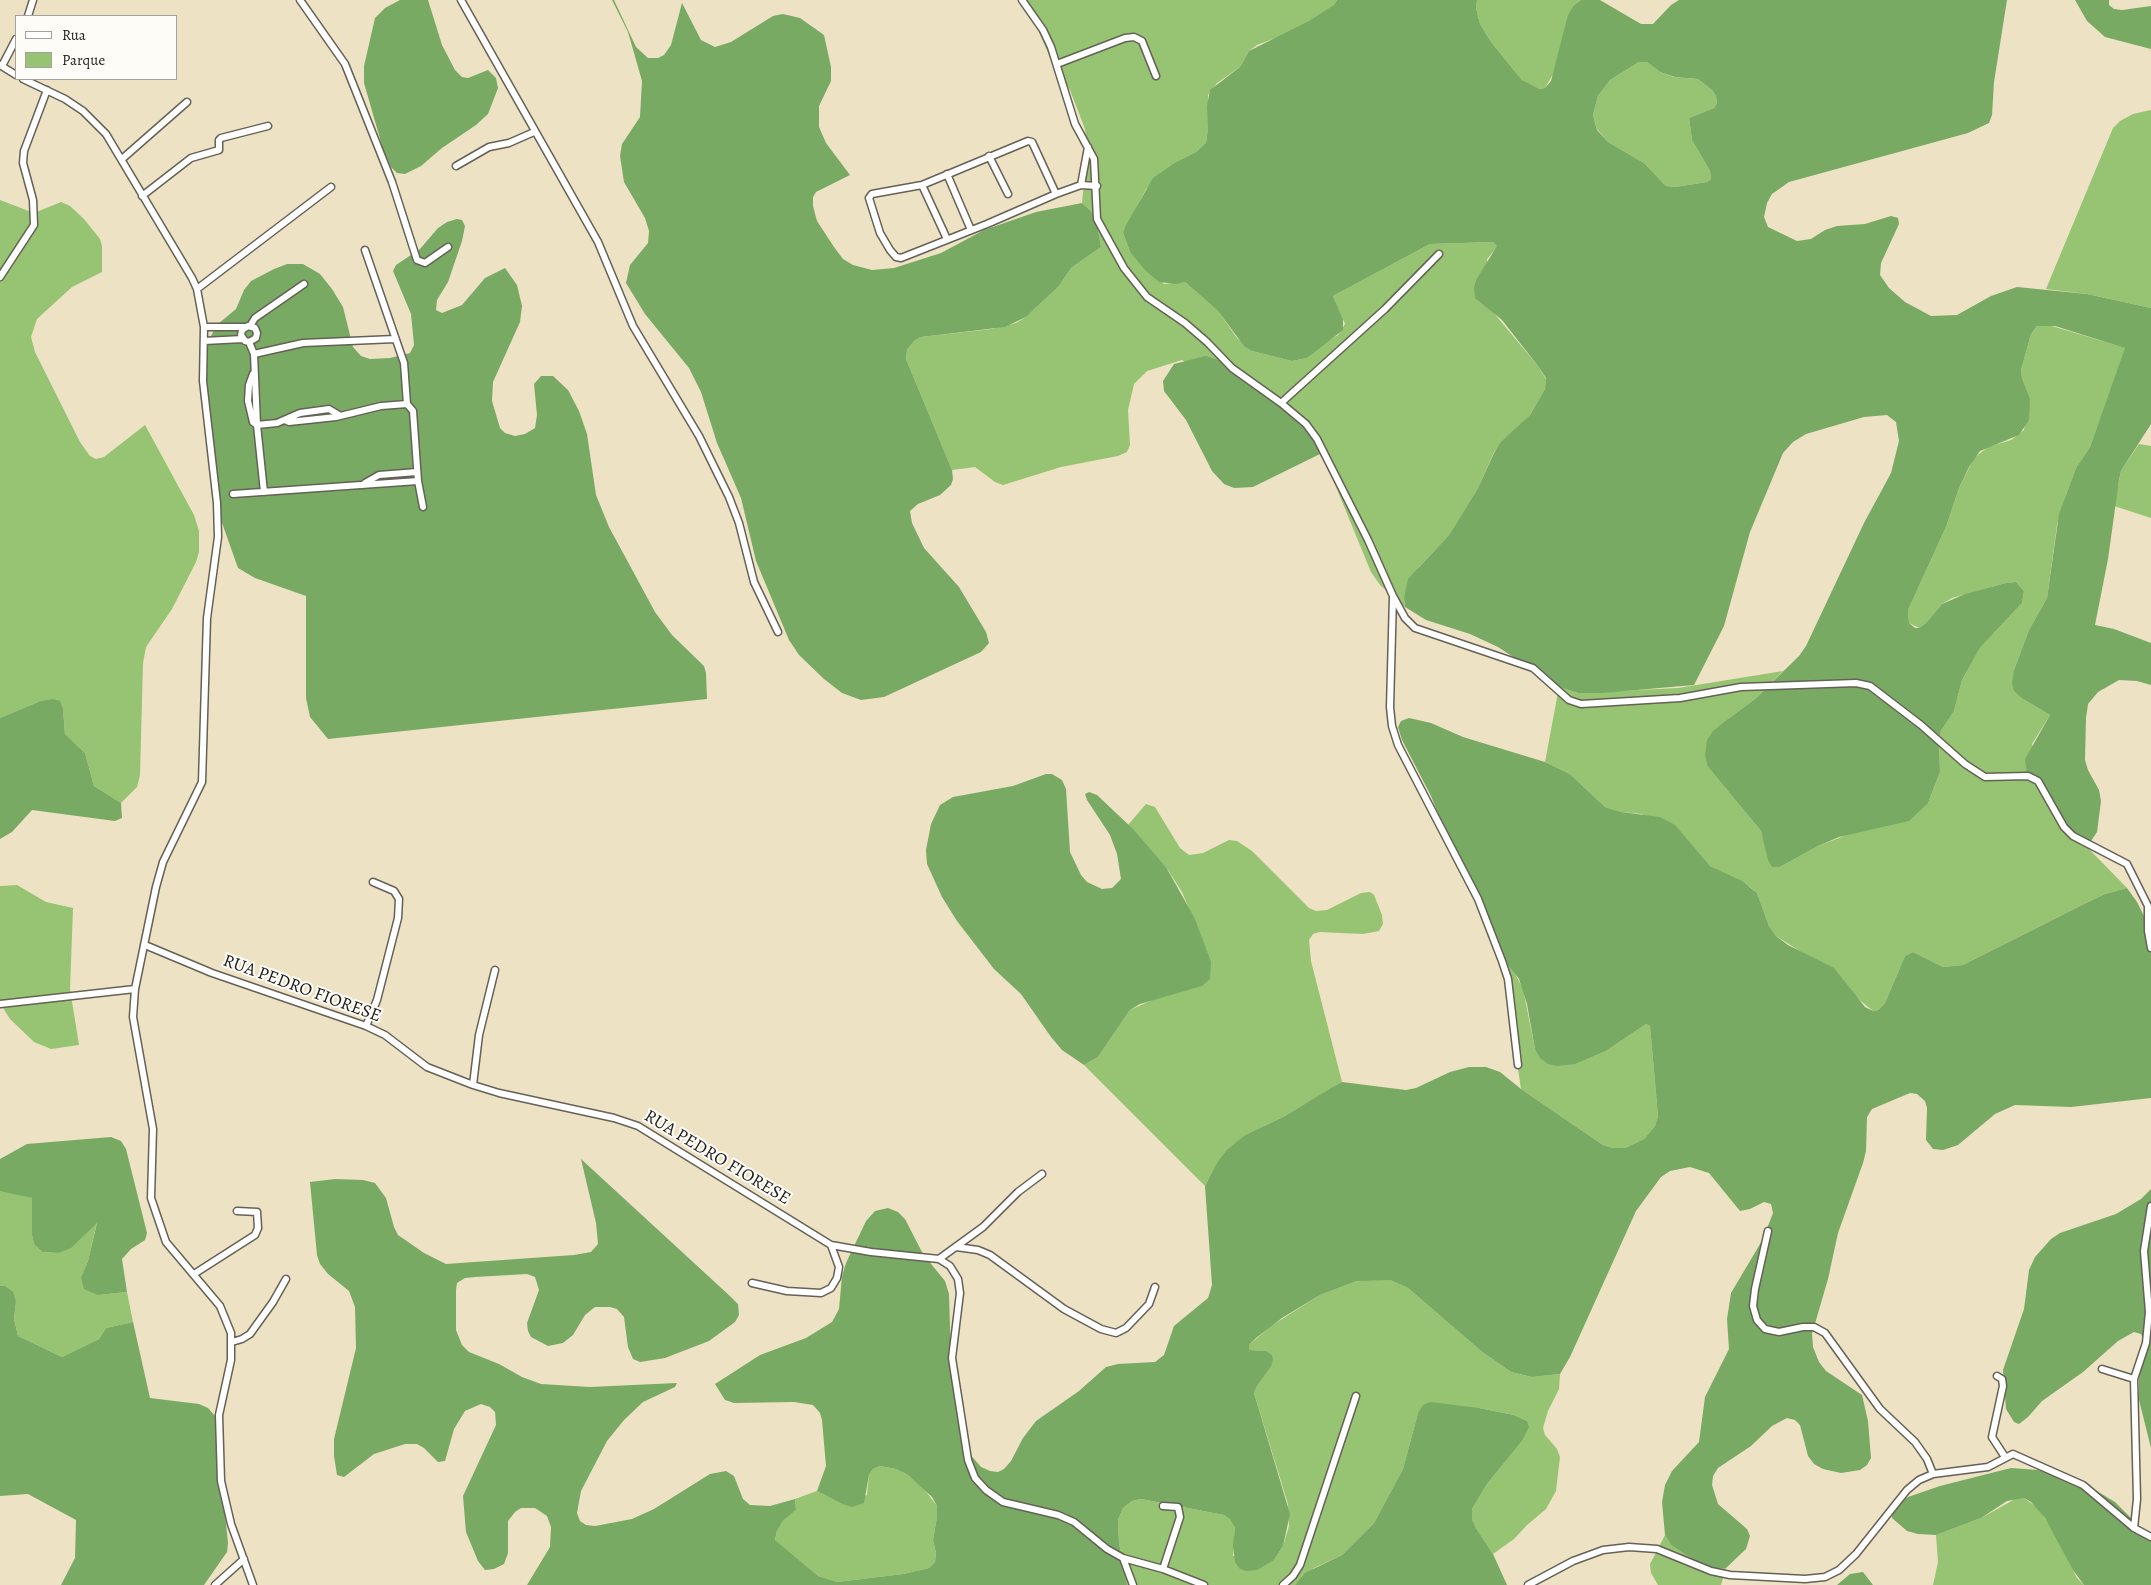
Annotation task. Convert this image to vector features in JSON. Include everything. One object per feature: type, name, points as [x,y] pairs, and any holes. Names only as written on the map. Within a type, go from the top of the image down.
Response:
[{"type":"street","points":[[28,15],[33,0]]},
{"type":"street","points":[[300,0],[345,64],[392,182],[417,260],[425,263],[448,247]]},
{"type":"street","points":[[460,0],[598,242],[634,326],[679,401],[729,497],[739,523],[754,582],[778,632]]},
{"type":"street","points":[[1022,0],[1043,30],[1058,64],[1075,124],[1094,159],[1098,219],[1103,232],[1124,268],[1147,296],[1185,323],[1232,368],[1281,403],[1306,424],[1317,439],[1368,540],[1393,596],[1405,618],[1415,628],[1533,668],[1569,700],[1581,704],[1680,698],[1741,688],[1856,683],[1870,686],[1921,725],[1965,764],[1984,776],[2028,776],[2038,781],[2064,827],[2073,836],[2128,864],[2148,906],[2148,937],[2151,948]]},
{"type":"street","points":[[1058,64],[1125,38],[1134,37],[1142,41],[1156,76]]},
{"type":"street","points":[[15,41],[1,65],[15,74]]},
{"type":"street","points":[[25,80],[83,111],[106,134],[197,289],[204,327],[203,381],[217,503],[218,537],[207,627],[202,782],[163,862],[135,989],[134,1027],[153,1129],[151,1198],[166,1242],[220,1306],[227,1321],[232,1342],[232,1360],[220,1414],[219,1443],[224,1501],[253,1585]]},
{"type":"street","points":[[0,276],[34,225],[34,200],[23,163],[24,151],[47,90]]},
{"type":"street","points":[[122,159],[187,102]]},
{"type":"street","points":[[142,196],[191,158],[219,150],[219,140],[221,138],[268,126]]},
{"type":"street","points":[[456,166],[489,147],[509,142],[534,132]]},
{"type":"street","points":[[1056,194],[1032,142],[1028,141],[922,185],[872,194],[869,198],[871,210],[880,233],[890,250],[896,257],[900,258],[1056,194],[1081,185],[1097,186]]},
{"type":"street","points":[[1081,185],[1088,145]]},
{"type":"street","points":[[989,156],[1008,194]]},
{"type":"street","points":[[946,174],[971,230]]},
{"type":"street","points":[[922,185],[947,239]]},
{"type":"street","points":[[197,289],[331,187]]},
{"type":"street","points":[[365,250],[404,363],[407,404],[412,411],[418,481],[423,507]]},
{"type":"street","points":[[1281,403],[1378,315],[1439,254]]},
{"type":"street","points":[[264,492],[257,425],[253,422],[248,401],[248,385],[253,374],[254,354],[241,332],[255,318],[304,284]]},
{"type":"street","points":[[220,326],[221,340]]},
{"type":"street","points":[[204,327],[248,326],[254,328],[256,336],[246,341],[204,341]]},
{"type":"street","points":[[254,354],[303,343],[395,340]]},
{"type":"street","points":[[257,425],[285,420],[289,422],[356,414],[381,406],[407,404]]},
{"type":"street","points":[[233,494],[366,483],[379,475],[418,472]]},
{"type":"street","points":[[366,483],[368,486],[418,481]]},
{"type":"street","points":[[1393,596],[1390,707],[1392,726],[1398,745],[1478,899],[1502,961],[1508,980],[1518,1065]]},
{"type":"street","points":[[366,1026],[377,1000],[398,918],[398,899],[394,891],[373,882]]},
{"type":"street","name":"RUA PEDRO FIORESE","points":[[145,945],[212,973],[366,1026],[386,1035],[427,1067],[473,1085],[500,1094],[614,1118],[638,1126],[831,1245],[871,1252],[939,1259]]},
{"type":"street","points":[[473,1085],[479,1035],[495,970]]},
{"type":"street","points":[[0,1004],[135,989]]},
{"type":"street","points":[[1042,1174],[1018,1192],[983,1227],[939,1259],[950,1266],[958,1279],[960,1293],[952,1358],[968,1460],[975,1478],[986,1490],[1003,1502],[1058,1515],[1074,1522],[1107,1549],[1123,1558],[1163,1568],[1204,1585]]},
{"type":"street","points":[[2134,1528],[2137,1499],[2134,1379],[2146,1343],[2149,1312],[2144,1251],[2151,1206]]},
{"type":"street","points":[[194,1274],[256,1235],[258,1228],[257,1212],[237,1211]]},
{"type":"street","points":[[1768,1231],[1755,1289],[1754,1306],[1757,1320],[1765,1328],[1779,1332],[1803,1326],[1814,1327],[1825,1333],[1880,1409],[1922,1450],[1933,1474]]},
{"type":"street","points":[[752,1283],[786,1291],[821,1293],[831,1288],[837,1278],[839,1267],[831,1245]]},
{"type":"street","points":[[956,1247],[978,1250],[990,1255],[1064,1309],[1101,1329],[1116,1333],[1126,1328],[1149,1304],[1155,1286]]},
{"type":"street","points":[[232,1342],[250,1334],[273,1302],[286,1279]]},
{"type":"street","points":[[2102,1368],[2134,1379]]},
{"type":"street","points":[[1997,1376],[2002,1379],[2003,1386],[1992,1437],[2005,1457]]},
{"type":"street","points":[[1284,1585],[1300,1565],[1356,1396]]},
{"type":"street","points":[[1528,1585],[1573,1561],[1604,1550],[1629,1547],[1656,1549],[1711,1571],[1730,1575],[1805,1579],[1825,1577],[1839,1570],[1856,1554],[1907,1490],[1920,1480],[1933,1474],[1988,1467],[2013,1454],[2083,1485],[2134,1528],[2151,1538]]},
{"type":"street","points":[[1163,1506],[1178,1507],[1180,1516],[1163,1568]]},
{"type":"street","points":[[215,1585],[244,1558]]},
{"type":"street","points":[[1123,1558],[1133,1585]]},
{"type":"green space","points":[[400,0],[428,0],[442,45],[455,70],[462,77],[468,78],[488,70],[496,78],[498,88],[488,114],[421,166],[405,174],[397,173],[391,167],[383,149],[364,83],[364,66],[375,18],[385,8]]},
{"type":"green space","points":[[612,0],[614,0],[636,47],[648,58],[658,58],[664,55],[671,45],[682,3],[701,40],[715,47],[731,42],[773,16],[783,14],[800,18],[824,35],[831,67],[831,81],[819,106],[819,127],[826,143],[850,175],[816,192],[813,197],[813,206],[817,221],[834,247],[843,259],[853,265],[872,270],[894,268],[941,253],[984,230],[1036,212],[1082,203],[1091,211],[1097,224],[1101,247],[1071,268],[1059,286],[1026,317],[1005,327],[921,337],[914,341],[907,350],[906,359],[952,470],[953,479],[951,485],[940,495],[918,504],[910,511],[912,523],[924,548],[959,587],[986,632],[989,643],[981,652],[884,697],[861,700],[842,693],[824,679],[799,655],[789,640],[756,561],[741,498],[717,443],[701,392],[689,368],[645,314],[626,283],[630,265],[648,243],[649,231],[645,218],[624,182],[620,156],[622,144],[640,117],[642,81],[628,32]]},
{"type":"green space","points":[[1025,0],[1337,0],[1334,5],[1322,14],[1289,33],[1257,45],[1249,51],[1240,67],[1217,83],[1208,95],[1206,143],[1196,152],[1176,162],[1146,189],[1123,233],[1130,252],[1164,284],[1185,282],[1218,311],[1237,338],[1252,351],[1292,361],[1307,358],[1319,346],[1338,335],[1345,324],[1333,296],[1430,244],[1493,242],[1498,246],[1487,259],[1493,312],[1538,366],[1546,379],[1545,389],[1530,415],[1494,452],[1478,488],[1449,535],[1419,567],[1404,598],[1405,607],[1380,585],[1371,572],[1322,453],[1182,360],[1147,371],[1134,384],[1128,410],[1130,445],[1127,452],[1118,456],[1061,467],[1003,485],[995,482],[975,467],[952,470],[906,359],[907,350],[914,341],[921,337],[992,329],[1016,323],[1026,317],[1059,286],[1071,268],[1101,247],[1097,224],[1091,211],[1082,203],[1087,150],[1085,129],[1070,90],[1049,55]]},
{"type":"green space","points":[[1337,0],[1477,0],[1476,8],[1480,24],[1491,42],[1522,80],[1539,89],[1545,88],[1551,81],[1568,15],[1574,5],[1581,0],[1600,0],[1641,24],[1653,24],[1671,5],[1679,0],[2007,0],[1994,82],[1992,115],[1989,123],[1968,133],[1789,182],[1772,194],[1767,203],[1764,217],[1768,227],[1797,241],[1811,239],[1825,230],[1837,226],[1865,224],[1891,216],[1898,218],[1899,224],[1881,263],[1880,275],[1889,288],[1905,302],[1931,316],[1957,315],[1991,296],[2017,287],[2087,294],[2151,308],[2151,424],[2121,471],[2108,559],[2095,625],[2114,629],[2151,643],[2151,685],[2137,681],[2119,680],[2098,692],[2088,704],[2085,760],[2088,770],[2099,790],[2101,801],[2097,832],[2087,847],[2070,833],[2039,785],[2027,773],[2025,759],[2050,715],[2023,699],[2014,691],[2012,683],[2014,670],[2029,630],[2047,598],[2059,514],[2076,468],[2090,447],[2125,348],[2055,326],[2037,326],[2031,334],[2021,370],[2030,398],[2029,420],[2019,435],[1980,451],[1969,467],[1959,488],[1946,527],[1908,610],[1909,623],[1915,628],[1919,628],[1926,623],[1942,604],[1965,594],[2016,582],[2024,591],[2022,603],[1980,648],[1962,680],[1954,711],[1941,731],[1939,740],[1940,772],[1928,803],[1909,821],[1839,837],[1816,847],[1780,867],[1772,867],[1768,860],[1761,831],[1708,767],[1705,755],[1707,740],[1713,731],[1755,699],[1799,656],[1806,646],[1864,523],[1891,473],[1899,441],[1896,422],[1887,415],[1864,417],[1806,434],[1793,442],[1783,453],[1750,532],[1724,626],[1694,685],[1602,693],[1578,693],[1559,687],[1498,647],[1470,634],[1426,620],[1405,607],[1404,598],[1408,579],[1449,535],[1478,488],[1501,442],[1530,415],[1545,389],[1546,378],[1538,366],[1502,320],[1475,298],[1474,288],[1476,280],[1497,246],[1493,242],[1430,244],[1333,296],[1343,319],[1343,330],[1307,358],[1292,361],[1252,351],[1244,346],[1218,311],[1185,282],[1176,284],[1159,282],[1146,271],[1130,252],[1123,233],[1153,178],[1176,162],[1196,152],[1206,143],[1208,128],[1207,106],[1210,90],[1240,67],[1249,51],[1309,21],[1334,5]],"holes":[[[1639,62],[1647,62],[1660,72],[1675,77],[1698,79],[1712,90],[1716,96],[1717,103],[1714,108],[1689,118],[1692,140],[1710,171],[1711,179],[1707,182],[1675,187],[1666,186],[1644,163],[1608,142],[1597,130],[1593,115],[1598,96],[1610,80]]]},
{"type":"green space","points":[[1477,0],[1581,0],[1574,5],[1555,71],[1545,88],[1539,89],[1530,86],[1522,80],[1491,42],[1480,24],[1476,8]]},
{"type":"green space","points":[[2075,0],[2109,0],[2109,5],[2114,9],[2122,10],[2151,6],[2151,49],[2105,37],[2087,21]]},
{"type":"green space","points":[[1639,62],[1647,62],[1660,72],[1674,77],[1698,79],[1712,90],[1716,96],[1717,103],[1714,108],[1689,118],[1692,140],[1710,171],[1711,179],[1707,182],[1675,187],[1666,186],[1644,163],[1608,142],[1597,129],[1593,115],[1598,96],[1610,80]]},
{"type":"green space","points":[[2151,110],[2151,308],[2087,294],[2046,289],[2113,128],[2120,121],[2133,114]]},
{"type":"green space","points":[[0,200],[34,213],[61,202],[70,206],[84,219],[100,239],[102,246],[102,272],[72,287],[37,319],[31,337],[35,352],[80,442],[90,456],[96,459],[104,457],[145,425],[194,515],[199,531],[199,552],[196,562],[172,609],[146,647],[143,663],[140,775],[137,787],[121,803],[94,786],[85,753],[65,734],[63,709],[38,702],[0,718]]},
{"type":"green space","points":[[457,219],[462,220],[465,226],[462,241],[448,282],[437,300],[436,310],[442,313],[462,305],[485,278],[505,268],[517,285],[522,306],[520,322],[493,382],[492,401],[500,428],[505,433],[515,436],[525,434],[535,428],[537,415],[534,384],[541,376],[553,376],[568,390],[579,411],[587,434],[596,495],[609,527],[655,612],[672,635],[704,666],[707,699],[328,739],[310,717],[306,698],[306,596],[255,578],[238,568],[215,503],[202,406],[202,381],[209,339],[218,324],[236,309],[244,290],[251,281],[287,264],[303,264],[320,274],[332,289],[343,307],[353,347],[361,356],[370,359],[390,358],[410,353],[414,345],[411,314],[393,271],[396,265],[420,249],[438,228],[447,222]]},
{"type":"green space","points":[[2045,324],[2126,348],[2090,447],[2076,468],[2066,495],[2057,525],[2047,598],[2029,630],[2014,670],[2023,699],[2050,715],[2032,744],[2039,785],[2087,847],[2127,888],[2105,894],[1963,965],[1943,967],[1913,952],[1905,956],[1885,1003],[1878,1010],[1873,1011],[1800,951],[1776,936],[1769,926],[1757,893],[1750,887],[1710,866],[1642,814],[1621,812],[1605,807],[1570,774],[1545,762],[1559,687],[1578,693],[1678,688],[1783,671],[1755,699],[1728,719],[1708,767],[1761,831],[1772,867],[1780,867],[1816,847],[1928,803],[1940,772],[1939,740],[1941,731],[1954,711],[1962,680],[1980,648],[2022,603],[2024,591],[2016,582],[1952,598],[1942,604],[1926,623],[1919,628],[1909,623],[1908,610],[1946,527],[1959,488],[1974,458],[1988,447],[2011,440],[2024,430],[2030,398],[2021,370],[2031,334],[2037,326]]},
{"type":"green space","points":[[1206,356],[1230,364],[1305,427],[1322,453],[1253,487],[1234,488],[1224,484],[1212,471],[1186,420],[1164,391],[1163,381],[1174,364]]},
{"type":"green space","points":[[2139,444],[2151,446],[2151,518],[2114,506],[2121,471]]},
{"type":"green space","points":[[53,699],[60,701],[63,709],[65,734],[85,753],[94,786],[121,803],[122,818],[115,821],[32,810],[12,832],[0,839],[0,718],[38,702]]},
{"type":"green space","points":[[1409,718],[1431,723],[1463,737],[1545,762],[1570,774],[1605,807],[1621,812],[1660,817],[1675,825],[1710,866],[1742,881],[1757,893],[1769,926],[1776,936],[1788,945],[1834,968],[1865,1007],[1873,1011],[1878,1010],[1885,1003],[1905,956],[1913,952],[1943,967],[1963,965],[2105,894],[2127,888],[2144,916],[2151,940],[2151,1098],[2071,1107],[2015,1105],[1995,1114],[1958,1145],[1943,1150],[1933,1149],[1926,1140],[1927,1108],[1925,1101],[1917,1094],[1910,1093],[1872,1109],[1867,1117],[1866,1151],[1863,1163],[1838,1233],[1828,1279],[1812,1334],[1813,1347],[1819,1362],[1826,1371],[1862,1395],[1868,1421],[1871,1458],[1867,1465],[1860,1470],[1841,1473],[1823,1469],[1814,1464],[1808,1456],[1800,1425],[1795,1420],[1787,1418],[1772,1426],[1751,1446],[1718,1468],[1713,1476],[1712,1485],[1718,1504],[1747,1529],[1750,1536],[1746,1549],[1726,1568],[1713,1569],[1699,1563],[1671,1545],[1665,1535],[1662,1502],[1665,1485],[1672,1471],[1699,1442],[1705,1397],[1729,1349],[1727,1319],[1731,1293],[1763,1239],[1773,1213],[1771,1204],[1764,1202],[1750,1209],[1740,1211],[1709,1173],[1690,1167],[1670,1171],[1661,1177],[1636,1211],[1570,1357],[1560,1374],[1532,1377],[1511,1372],[1481,1351],[1408,1288],[1390,1280],[1357,1281],[1320,1295],[1282,1318],[1256,1338],[1249,1345],[1249,1350],[1266,1351],[1272,1355],[1273,1359],[1271,1367],[1254,1393],[1290,1514],[1283,1546],[1274,1560],[1257,1570],[1246,1571],[1240,1569],[1235,1562],[1233,1546],[1235,1528],[1230,1519],[1224,1515],[1141,1499],[1132,1501],[1123,1508],[1118,1520],[1119,1543],[1127,1585],[527,1585],[550,1547],[551,1527],[547,1516],[535,1508],[521,1508],[515,1512],[508,1521],[508,1553],[504,1564],[494,1569],[485,1570],[478,1561],[466,1532],[463,1496],[496,1425],[495,1412],[490,1407],[481,1404],[465,1411],[454,1429],[445,1461],[438,1462],[424,1448],[417,1444],[405,1444],[374,1454],[344,1477],[337,1475],[334,1439],[356,1348],[355,1307],[349,1291],[328,1274],[320,1264],[317,1255],[310,1182],[335,1179],[363,1180],[375,1183],[386,1198],[398,1235],[424,1253],[446,1264],[574,1255],[591,1252],[598,1244],[596,1223],[581,1159],[738,1304],[739,1315],[735,1322],[709,1341],[665,1358],[640,1362],[633,1359],[628,1347],[624,1317],[617,1309],[595,1307],[585,1315],[573,1335],[563,1343],[548,1346],[531,1337],[528,1331],[527,1323],[539,1290],[535,1277],[527,1274],[475,1277],[465,1278],[457,1283],[456,1330],[462,1345],[469,1352],[541,1384],[590,1387],[677,1383],[675,1387],[643,1402],[624,1420],[607,1441],[581,1491],[577,1513],[580,1521],[586,1525],[595,1526],[632,1519],[654,1509],[710,1474],[726,1471],[734,1476],[743,1499],[750,1505],[770,1506],[795,1499],[796,1510],[783,1521],[777,1531],[775,1540],[818,1576],[837,1582],[903,1574],[929,1568],[935,1562],[936,1553],[933,1540],[937,1506],[932,1497],[908,1475],[896,1469],[880,1466],[873,1469],[869,1475],[864,1503],[852,1507],[817,1491],[826,1466],[822,1420],[820,1413],[813,1405],[794,1402],[734,1403],[725,1400],[715,1384],[760,1355],[806,1338],[832,1322],[839,1309],[842,1276],[846,1263],[866,1221],[875,1211],[888,1208],[898,1212],[905,1219],[923,1254],[945,1281],[949,1294],[951,1360],[968,1452],[981,1467],[998,1472],[1004,1469],[1011,1461],[1023,1438],[1036,1421],[1079,1391],[1106,1367],[1118,1364],[1155,1362],[1164,1355],[1174,1326],[1208,1298],[1212,1285],[1205,1186],[1216,1164],[1227,1150],[1245,1135],[1285,1116],[1342,1082],[1406,1090],[1416,1088],[1450,1072],[1469,1067],[1486,1067],[1500,1072],[1521,1089],[1603,1145],[1613,1148],[1625,1148],[1644,1139],[1655,1126],[1658,1116],[1650,1026],[1646,1024],[1606,1051],[1576,1064],[1557,1066],[1548,1064],[1540,1058],[1535,1049],[1527,1004],[1519,979],[1501,956],[1431,796],[1402,740],[1398,727],[1401,721]]},
{"type":"green space","points":[[1046,774],[1052,774],[1062,780],[1066,789],[1070,852],[1081,875],[1087,882],[1102,889],[1112,888],[1121,879],[1117,854],[1110,835],[1087,800],[1085,794],[1089,792],[1097,795],[1133,829],[1166,867],[1194,917],[1211,961],[1210,979],[1202,986],[1140,1004],[1130,1010],[1098,1057],[1084,1065],[1062,1050],[1021,994],[994,969],[957,921],[942,897],[927,864],[926,850],[931,824],[940,805],[953,797],[1013,786]]},
{"type":"green space","points":[[1146,804],[1155,807],[1180,848],[1189,855],[1203,853],[1229,840],[1237,841],[1252,851],[1309,908],[1316,911],[1327,910],[1361,893],[1370,892],[1374,895],[1382,915],[1383,924],[1379,931],[1363,934],[1319,932],[1313,934],[1309,940],[1311,961],[1342,1082],[1285,1116],[1245,1135],[1216,1164],[1205,1186],[1084,1065],[1098,1057],[1130,1010],[1150,1001],[1211,961],[1182,892],[1166,867],[1128,825]]},
{"type":"green space","points":[[17,885],[46,902],[73,908],[70,989],[79,1045],[51,1049],[34,1042],[10,1019],[0,1003],[0,886]]},
{"type":"green space","points":[[1501,956],[1512,968],[1523,989],[1535,1049],[1576,1064],[1606,1051],[1646,1024],[1650,1026],[1658,1116],[1655,1126],[1644,1139],[1625,1148],[1613,1148],[1603,1145],[1521,1089]]},
{"type":"green space","points":[[111,1137],[121,1141],[126,1149],[147,1233],[145,1240],[131,1249],[122,1259],[127,1292],[98,1295],[84,1289],[81,1277],[88,1261],[97,1223],[71,1248],[59,1253],[42,1252],[34,1244],[32,1235],[32,1198],[0,1191],[0,1159],[27,1144]]},
{"type":"green space","points":[[2151,1189],[2151,1448],[2139,1400],[2139,1379],[2145,1343],[2141,1334],[2134,1332],[2118,1341],[2083,1372],[2042,1401],[2019,1424],[2014,1422],[2006,1409],[2003,1370],[2024,1309],[2029,1270],[2035,1257],[2051,1239],[2060,1233],[2116,1214],[2141,1199]]},
{"type":"green space","points":[[3,1190],[32,1198],[32,1235],[34,1244],[42,1252],[59,1253],[70,1248],[97,1222],[88,1261],[81,1277],[98,1295],[127,1292],[133,1322],[106,1328],[99,1339],[62,1357],[18,1336],[14,1319],[16,1302],[5,1286],[0,1286],[0,1191]]},
{"type":"green space","points":[[1380,1278],[1408,1288],[1481,1351],[1511,1372],[1532,1377],[1560,1374],[1559,1389],[1548,1411],[1543,1428],[1545,1435],[1557,1449],[1560,1457],[1556,1491],[1546,1509],[1514,1539],[1493,1554],[1476,1528],[1472,1519],[1472,1509],[1487,1484],[1522,1441],[1527,1421],[1514,1415],[1479,1408],[1418,1413],[1403,1469],[1374,1523],[1342,1555],[1314,1568],[1295,1585],[1127,1585],[1119,1543],[1118,1520],[1123,1508],[1132,1501],[1141,1499],[1224,1515],[1231,1519],[1235,1528],[1233,1556],[1274,1560],[1283,1546],[1289,1526],[1288,1504],[1254,1393],[1271,1367],[1266,1351],[1249,1350],[1249,1345],[1271,1326],[1320,1295],[1357,1281]]},
{"type":"green space","points":[[0,1286],[5,1286],[13,1292],[16,1302],[14,1319],[18,1336],[62,1357],[99,1339],[106,1328],[133,1322],[150,1398],[199,1404],[208,1408],[215,1416],[228,1543],[227,1552],[204,1585],[61,1585],[75,1558],[76,1520],[28,1494],[0,1496]]},
{"type":"green space","points":[[1430,1402],[1479,1408],[1514,1415],[1527,1421],[1529,1427],[1522,1441],[1487,1484],[1472,1509],[1472,1519],[1476,1528],[1493,1554],[1507,1585],[1295,1585],[1305,1573],[1342,1555],[1374,1523],[1403,1469],[1418,1413],[1423,1405]]},
{"type":"green space","points":[[880,1466],[896,1469],[908,1475],[924,1489],[937,1506],[933,1540],[936,1553],[935,1562],[929,1568],[903,1574],[837,1582],[818,1576],[775,1541],[777,1531],[783,1521],[796,1510],[795,1499],[817,1491],[842,1504],[867,1495],[869,1475],[873,1469]]},
{"type":"green space","points":[[2011,1468],[2038,1470],[2085,1484],[2115,1502],[2151,1538],[2151,1585],[2084,1585],[2073,1570],[2045,1518],[2031,1502],[2024,1498],[2007,1501],[1981,1518],[1936,1535],[1907,1531],[1892,1518],[1893,1507],[1908,1497],[1940,1486]]},
{"type":"green space","points":[[2017,1498],[2024,1498],[2039,1509],[2058,1539],[2077,1578],[2084,1585],[1933,1585],[1938,1562],[1936,1535],[1981,1518]]},
{"type":"green space","points":[[1665,1535],[1671,1545],[1713,1569],[1726,1568],[1721,1585],[1658,1585],[1651,1573],[1650,1564]]},
{"type":"green space","points":[[1863,1572],[1873,1585],[1837,1585],[1850,1574]]}]
